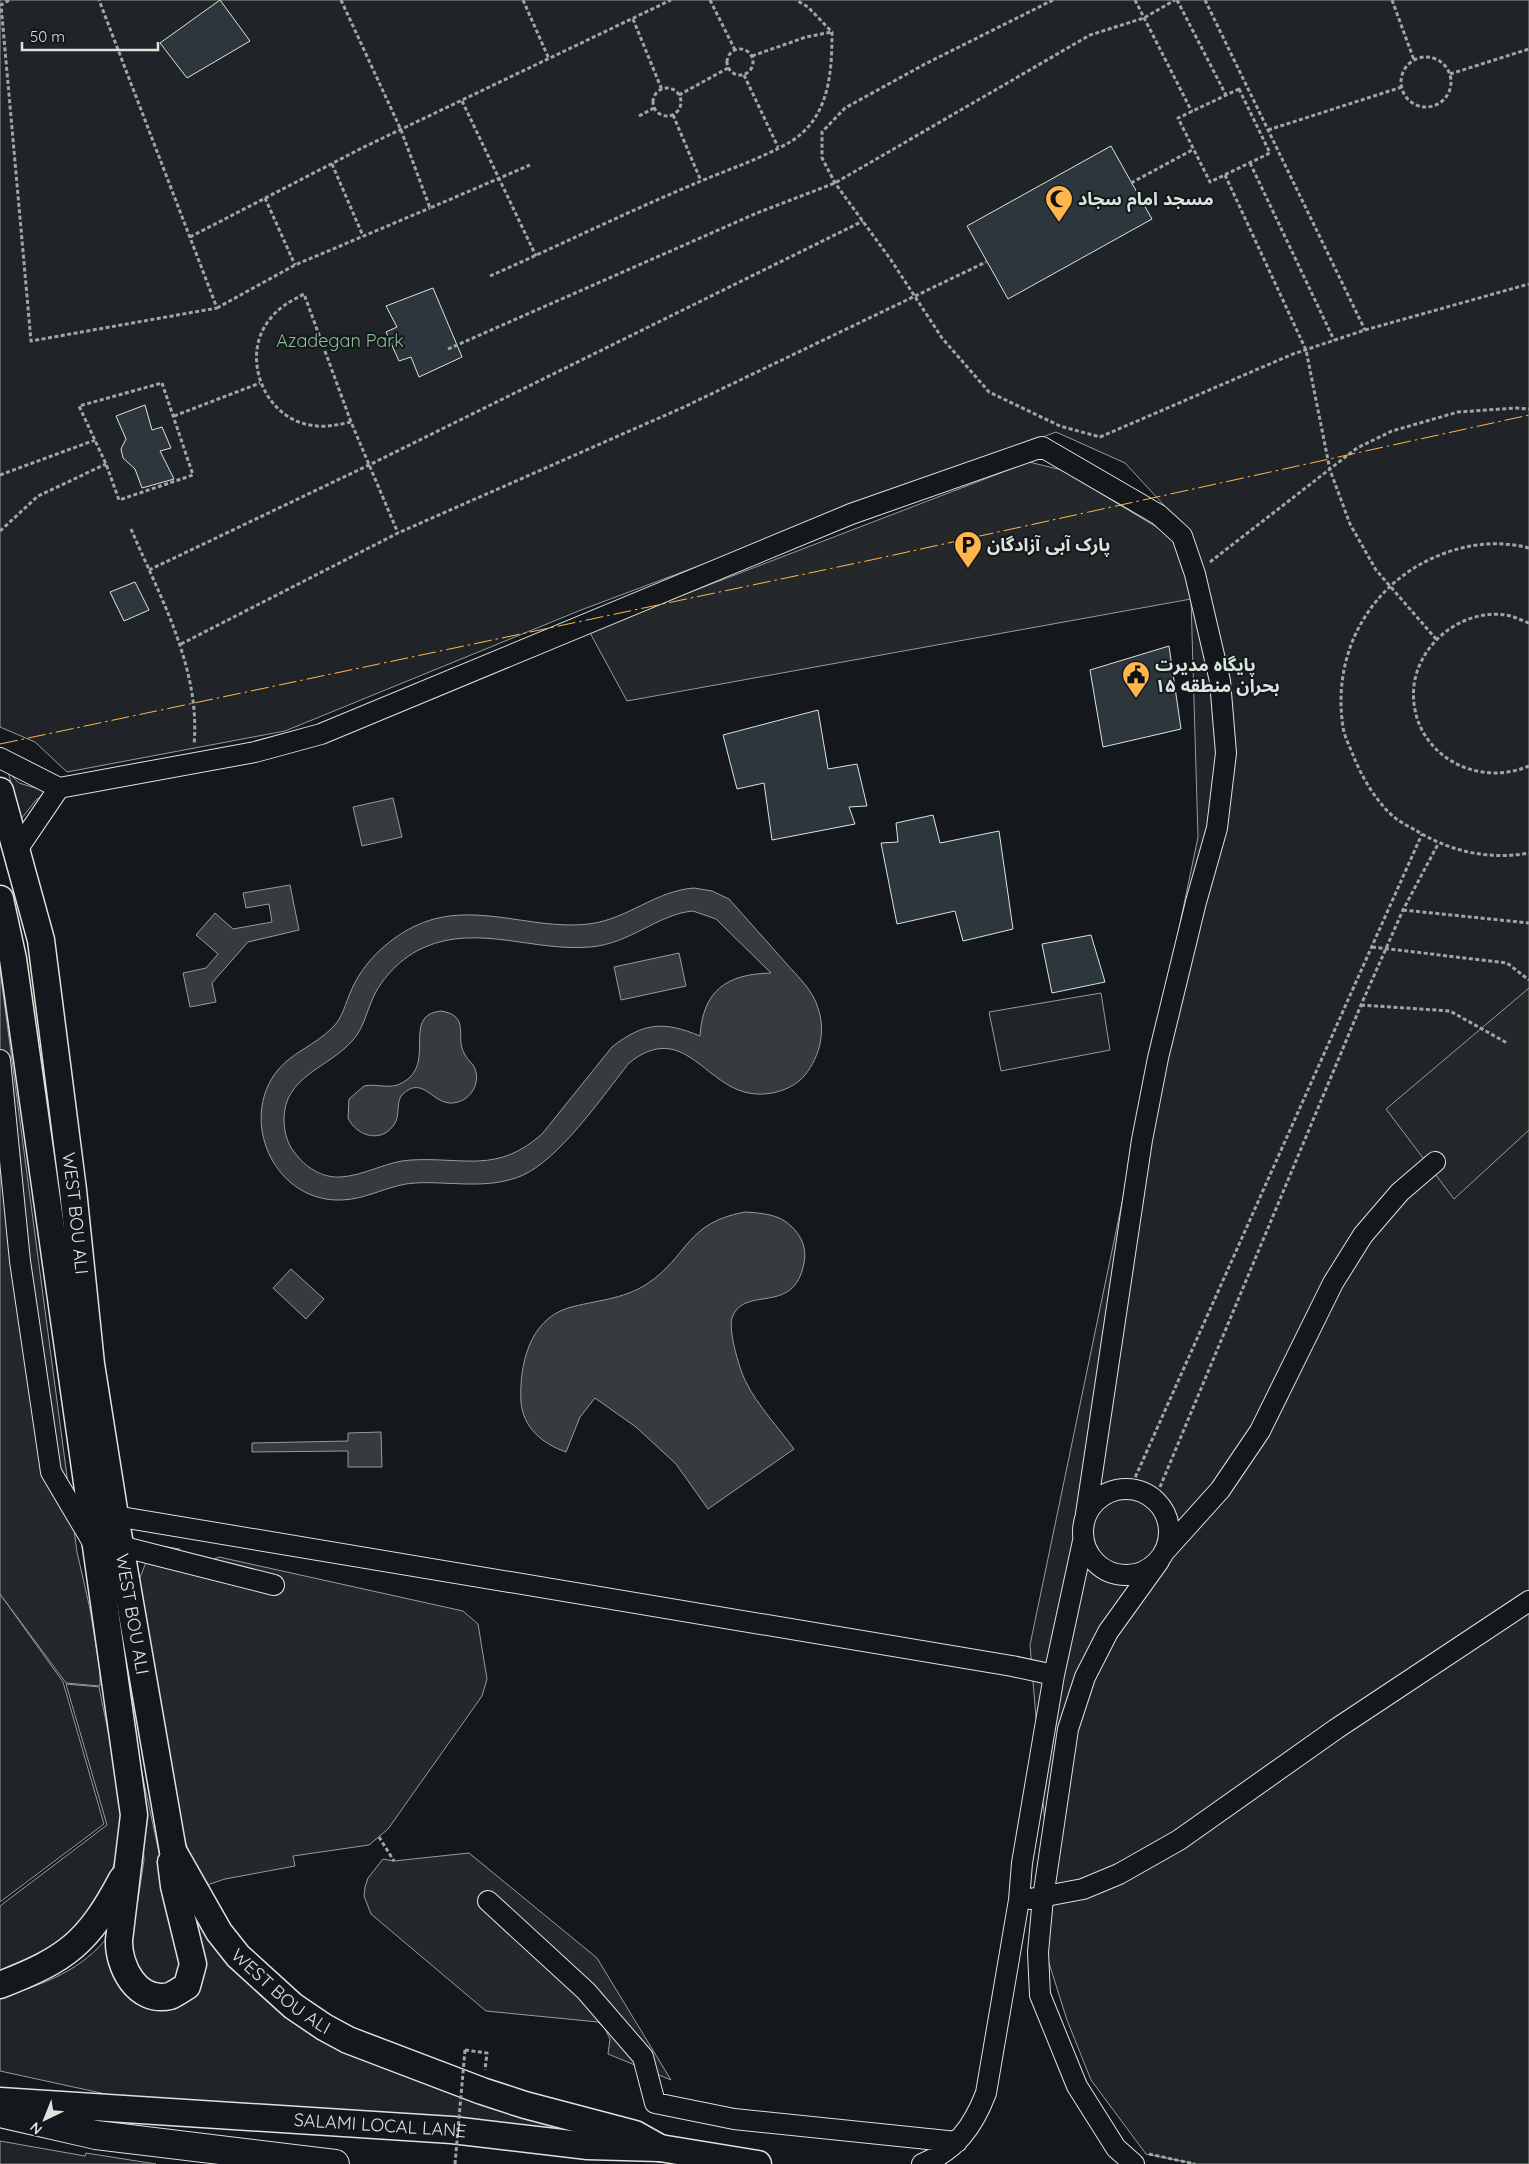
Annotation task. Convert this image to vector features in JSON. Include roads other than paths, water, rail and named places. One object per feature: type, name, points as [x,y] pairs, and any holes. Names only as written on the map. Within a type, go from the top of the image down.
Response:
[{"type":"highway","points":[[0,2113],[96,2135],[335,2164]]},
{"type":"main road","name":"WEST BOU ALI","points":[[0,790],[18,850],[43,958],[72,1180],[91,1364],[115,1516],[108,1547],[134,1814],[130,1865],[97,1922],[78,1943],[39,1968],[0,1985]]},
{"type":"main road","name":"WEST BOU ALI","points":[[0,899],[13,959],[108,1547],[173,1852],[214,1924],[238,1956],[293,2006],[324,2027],[357,2044],[482,2091],[525,2105],[634,2134],[660,2148]]},
{"type":"main road","points":[[130,1865],[119,1940],[120,1959],[124,1969],[135,1985],[157,1996],[170,1996],[187,1986],[193,1964],[174,1886],[171,1867],[173,1852]]},
{"type":"main road","name":"SALAMI LOCAL LANE","points":[[0,2101],[336,2121],[452,2130],[588,2146],[660,2148],[758,2164]]},
{"type":"street","points":[[0,758],[60,788],[255,752],[321,734],[851,514],[1042,447],[1159,515],[1182,536],[1195,574],[1220,681],[1226,753],[1218,819],[1163,1040],[1142,1140],[1083,1528],[1083,1541],[1054,1675],[986,2093],[980,2111],[957,2142],[941,2156],[922,2164]]},
{"type":"street","points":[[18,850],[60,788]]},
{"type":"street","points":[[0,1060],[20,1261],[51,1472],[108,1547],[274,1585]]},
{"type":"street","points":[[1134,2164],[1116,2148],[1077,2086],[1040,1995],[1038,1952],[1043,1898],[1068,1729],[1085,1677],[1108,1632],[1163,1556],[1220,1490],[1260,1431],[1333,1283],[1363,1235],[1400,1192],[1436,1162]]},
{"type":"street","points":[[1083,1541],[1088,1554],[1097,1565],[1108,1572],[1122,1576],[1136,1575],[1148,1570],[1163,1556],[1170,1537],[1169,1523],[1164,1510],[1155,1499],[1144,1492],[1130,1488],[1117,1489],[1104,1494],[1093,1503],[1086,1514]]},
{"type":"street","points":[[115,1516],[1012,1666],[1054,1675]]},
{"type":"street","points":[[1018,1900],[1043,1898],[1083,1889],[1120,1874],[1179,1840],[1336,1729],[1529,1601]]},
{"type":"street","points":[[488,1901],[586,1991],[643,2057],[656,2104],[734,2119],[957,2142]]},
{"type":"place","name":"مسجد امام سجاد","points":[[1059,223]]},
{"type":"place","name":"پارک آبی آزادگان","points":[[968,569]]},
{"type":"place","name":"پایگاه مدیرت بحران منطقه ۱۵","points":[[1136,699]]},
{"type":"park label","name":"Azadegan Park","points":[[340,341]]}]
